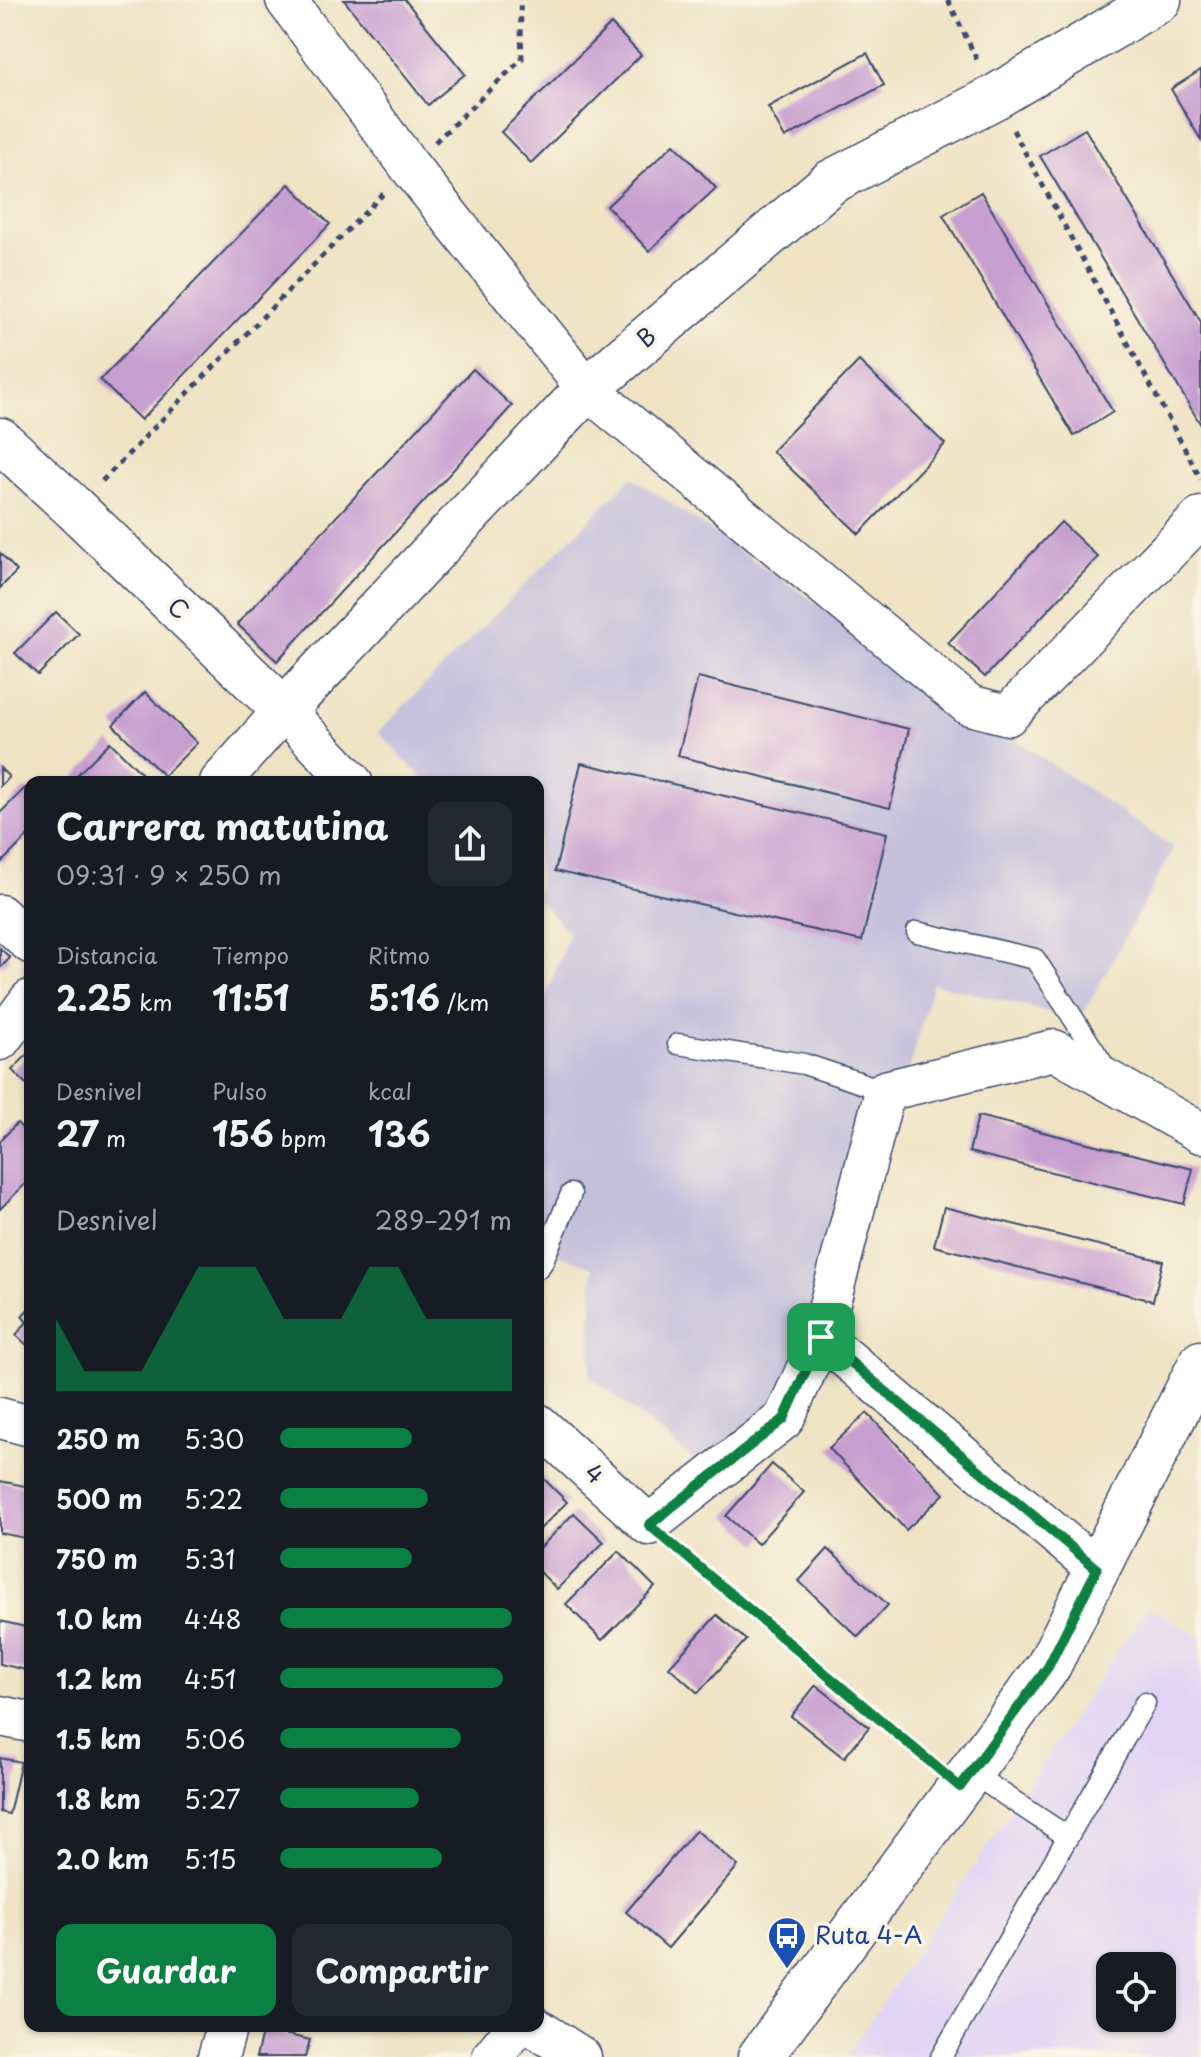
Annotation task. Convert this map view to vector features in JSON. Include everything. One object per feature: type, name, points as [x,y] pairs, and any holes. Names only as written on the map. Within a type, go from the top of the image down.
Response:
[{"type":"street","points":[[286,0],[410,167],[587,389],[969,705],[1008,715],[1201,517]]},
{"type":"street","name":"B","points":[[225,776],[587,389],[831,182],[995,97],[1159,0]]},
{"type":"street","name":"C","points":[[0,440],[284,710],[346,776]]},
{"type":"street","points":[[0,915],[24,937]]},
{"type":"street","points":[[0,1040],[24,1008]]},
{"type":"street","points":[[649,1525],[784,1419],[821,1337],[885,1091],[1054,1050],[1201,1133]]},
{"type":"street","points":[[821,1337],[1097,1569]]},
{"type":"street","points":[[760,2057],[1048,1667],[1097,1569],[1189,1413],[1201,1363]]},
{"type":"street","points":[[0,1418],[24,1424]]},
{"type":"street","name":"4","points":[[544,1429],[649,1525]]},
{"type":"street","points":[[0,1716],[24,1721]]},
{"type":"street","points":[[218,2057],[225,2032]]},
{"type":"street","points":[[492,2057],[512,2032]]},
{"type":"street","points":[[542,2032],[581,2057]]},
{"type":"lane","points":[[917,932],[1035,959],[1117,1085]]},
{"type":"lane","points":[[678,1044],[804,1064],[885,1091]]},
{"type":"lane","points":[[544,1258],[571,1194]]},
{"type":"lane","points":[[941,2057],[1145,1703]]},
{"type":"lane","points":[[965,1780],[1068,1837]]},
{"type":"path","points":[[75,509],[410,167],[522,59],[520,0]]},
{"type":"path","points":[[948,0],[995,97],[1201,479]]},
{"type":"path","points":[[649,1525],[965,1780]]},
{"type":"shaded area","points":[[632,477],[1174,848],[1080,1020],[933,983],[823,1382],[699,1463],[590,1376],[593,1267],[544,1249],[544,1001],[569,933],[544,906],[544,776],[420,776],[378,732]]},
{"type":"shaded area","points":[[1147,1607],[1201,1636],[1201,2057],[846,2057]]},
{"type":"building","points":[[344,0],[405,0],[465,74],[428,105]]},
{"type":"building","points":[[611,24],[641,55],[531,163],[501,132]]},
{"type":"building","points":[[867,53],[884,85],[785,138],[768,107]]},
{"type":"building","points":[[1201,70],[1201,140],[1171,89]]},
{"type":"building","points":[[1085,129],[1201,322],[1201,425],[1040,156]]},
{"type":"building","points":[[674,144],[716,188],[649,251],[607,206]]},
{"type":"building","points":[[289,184],[330,224],[141,420],[100,380]]},
{"type":"building","points":[[981,192],[1113,412],[1074,436],[943,215]]},
{"type":"building","points":[[859,361],[945,444],[859,534],[772,451]]},
{"type":"building","points":[[473,369],[512,406],[277,661],[237,624]]},
{"type":"building","points":[[1061,522],[1098,557],[985,677],[948,643]]},
{"type":"building","points":[[0,553],[17,571],[0,588]]},
{"type":"building","points":[[56,612],[79,634],[38,675],[15,653]]},
{"type":"building","points":[[698,677],[909,729],[890,808],[678,756]]},
{"type":"building","points":[[145,692],[197,743],[164,776],[113,725]]},
{"type":"building","points":[[110,742],[144,776],[76,776]]},
{"type":"building","points":[[581,763],[887,833],[862,941],[555,871]]},
{"type":"building","points":[[0,768],[9,777],[0,786]]},
{"type":"building","points":[[24,789],[24,840],[0,864],[0,813]]},
{"type":"building","points":[[0,948],[10,958],[0,968]]},
{"type":"building","points":[[24,1058],[24,1082],[12,1070]]},
{"type":"building","points":[[978,1116],[1193,1169],[1184,1204],[969,1152]]},
{"type":"building","points":[[17,1123],[24,1130],[24,1185],[0,1209],[0,1141]]},
{"type":"building","points":[[944,1207],[1163,1261],[1153,1301],[934,1246]]},
{"type":"building","points":[[24,1326],[24,1342],[16,1335]]},
{"type":"building","points":[[867,1413],[944,1494],[906,1530],[829,1448]]},
{"type":"building","points":[[772,1464],[804,1492],[758,1544],[726,1516]]},
{"type":"building","points":[[544,1479],[567,1502],[544,1525]]},
{"type":"building","points":[[0,1481],[24,1486],[24,1538],[0,1533]]},
{"type":"building","points":[[574,1513],[604,1542],[557,1589],[544,1576],[544,1544]]},
{"type":"building","points":[[828,1549],[888,1605],[858,1637],[799,1581]]},
{"type":"building","points":[[619,1551],[655,1587],[602,1640],[566,1604]]},
{"type":"building","points":[[717,1615],[746,1640],[698,1693],[669,1667]]},
{"type":"building","points":[[0,1621],[24,1627],[24,1670],[0,1664]]},
{"type":"building","points":[[816,1685],[869,1727],[844,1758],[791,1716]]},
{"type":"building","points":[[0,1758],[21,1762],[9,1814],[0,1812]]},
{"type":"building","points":[[696,1830],[738,1866],[668,1948],[626,1912]]},
{"type":"building","points":[[262,2032],[310,2040],[305,2057],[256,2057]]},
{"type":"place","name":"Ruta 4-A","points":[[787,1970]]},
{"type":"route","points":[[821,1337],[1097,1569],[1048,1667],[960,1787],[649,1525],[784,1419],[821,1337]]}]
